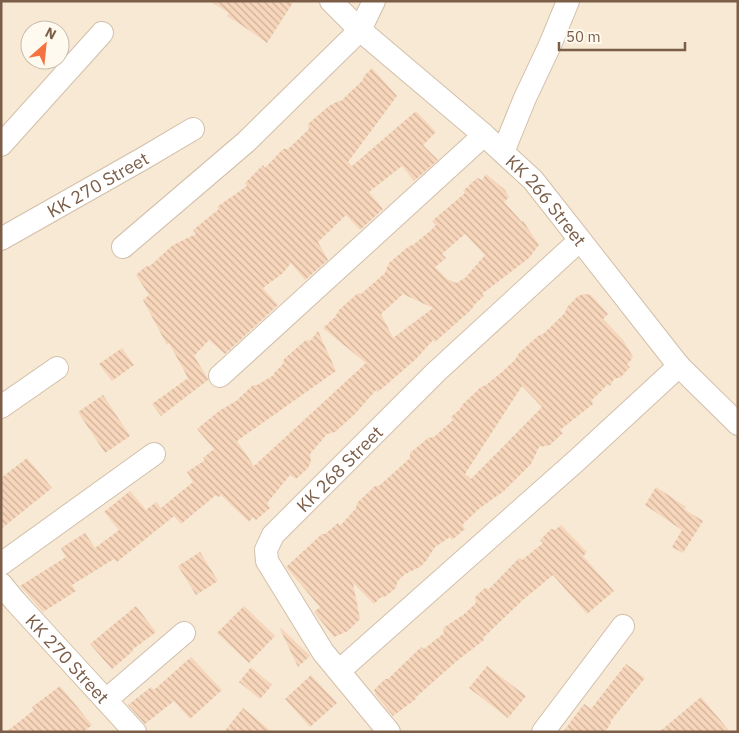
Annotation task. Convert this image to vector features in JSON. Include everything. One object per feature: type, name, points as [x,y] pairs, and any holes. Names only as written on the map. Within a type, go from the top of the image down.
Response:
[{"type":"street","name":"KK 266 Street","points":[[331,1],[360,30],[484,135],[533,180],[679,366],[738,424]]},
{"type":"street","points":[[123,247],[246,142],[360,30],[374,1]]},
{"type":"street","points":[[503,152],[568,1]]},
{"type":"street","points":[[1,145],[102,33]]},
{"type":"street","name":"KK 270 Street","points":[[1,239],[193,129]]},
{"type":"street","points":[[220,376],[484,135]]},
{"type":"street","name":"KK 268 Street","points":[[389,732],[323,652],[267,561],[266,550],[273,536],[436,372],[580,240]]},
{"type":"street","points":[[339,671],[576,462],[679,366]]},
{"type":"street","points":[[1,407],[57,368]]},
{"type":"street","points":[[1,564],[154,454]]},
{"type":"street","name":"KK 270 Street","points":[[1,584],[14,601],[135,732]]},
{"type":"street","points":[[542,732],[623,626]]},
{"type":"street","points":[[106,700],[184,633]]},
{"type":"shaded area","points":[[1,1],[738,1],[738,732],[1,732]]},
{"type":"building","points":[[210,1],[294,1],[267,43],[227,16],[229,13]]},
{"type":"building","points":[[372,68],[397,96],[348,162],[352,166],[416,111],[436,132],[423,145],[438,160],[414,181],[402,166],[369,192],[383,209],[360,230],[346,215],[318,242],[328,260],[305,280],[291,263],[283,273],[263,288],[278,305],[225,354],[209,340],[194,356],[208,380],[161,416],[152,404],[188,378],[169,343],[167,345],[143,300],[149,295],[136,275],[145,267],[151,265],[173,245],[196,234],[193,230],[219,209],[217,207],[247,186],[245,183],[263,165],[265,168],[283,149],[288,149],[309,129],[308,124],[329,106],[341,101],[363,80],[364,76]]},
{"type":"building","points":[[486,174],[505,190],[509,197],[504,202],[523,221],[539,245],[529,258],[482,294],[484,296],[471,310],[435,342],[433,340],[416,359],[378,392],[376,390],[355,414],[335,432],[327,434],[310,454],[311,460],[308,468],[296,479],[290,475],[267,503],[270,508],[256,520],[253,517],[249,522],[221,495],[219,497],[216,495],[181,524],[174,516],[117,562],[114,559],[72,585],[76,591],[43,612],[20,586],[66,557],[61,548],[85,533],[95,548],[119,530],[104,512],[130,491],[146,510],[156,502],[161,508],[193,482],[187,472],[205,460],[203,458],[214,449],[197,429],[219,411],[236,401],[253,385],[257,385],[274,375],[283,364],[284,359],[306,340],[310,341],[318,331],[336,371],[237,441],[254,466],[366,363],[323,328],[358,293],[361,294],[385,273],[389,263],[430,231],[436,225],[432,221],[465,193],[463,191],[477,178],[482,180]],"holes":[[[465,234],[485,255],[465,278],[456,283],[447,279],[435,267],[446,258],[442,254]],[[403,294],[433,308],[393,338],[381,314]]]},
{"type":"building","points":[[584,294],[591,295],[608,314],[603,319],[623,340],[633,357],[627,365],[630,367],[621,377],[614,379],[610,386],[608,384],[592,400],[593,404],[560,430],[563,433],[550,445],[539,447],[531,464],[504,491],[480,508],[462,525],[465,529],[452,540],[450,537],[435,547],[420,567],[405,574],[397,582],[396,588],[386,596],[380,598],[374,604],[353,583],[360,619],[348,631],[334,637],[314,612],[320,607],[286,567],[322,534],[325,534],[338,523],[340,526],[356,508],[357,503],[410,458],[410,453],[428,438],[434,437],[453,420],[451,417],[463,404],[481,387],[502,372],[538,336],[543,334],[565,313],[567,307],[578,296]],"holes":[[[522,386],[542,407],[471,479],[465,474]]]},
{"type":"building","points":[[122,348],[134,365],[112,381],[99,364]]},
{"type":"building","points":[[103,395],[130,436],[105,453],[78,412]]},
{"type":"building","points":[[27,458],[52,488],[1,529],[1,478]]},
{"type":"building","points":[[656,487],[703,521],[683,553],[672,547],[682,530],[645,505]]},
{"type":"building","points":[[561,525],[587,552],[583,556],[614,591],[587,614],[553,575],[524,599],[483,638],[484,640],[458,660],[416,699],[393,716],[375,694],[374,690],[421,647],[424,649],[444,633],[443,628],[463,615],[476,603],[475,597],[485,588],[489,589],[519,558],[522,560],[543,543],[540,540],[551,529],[555,530]]},
{"type":"building","points":[[200,552],[218,581],[196,595],[178,566]]},
{"type":"building","points":[[136,606],[156,632],[132,650],[112,669],[90,644]]},
{"type":"building","points":[[244,606],[275,636],[249,663],[217,633]]},
{"type":"building","points":[[280,629],[310,656],[298,667]]},
{"type":"building","points":[[191,657],[222,690],[190,719],[174,701],[145,724],[128,705],[151,687],[154,690]]},
{"type":"building","points":[[626,664],[645,678],[610,722],[605,732],[563,732],[584,704],[591,709]]},
{"type":"building","points":[[487,666],[526,696],[508,718],[469,688]]},
{"type":"building","points":[[251,667],[272,685],[260,699],[239,682]]},
{"type":"building","points":[[311,675],[337,703],[310,727],[285,699]]},
{"type":"building","points":[[60,686],[92,725],[83,732],[6,732],[34,710],[32,707]]},
{"type":"building","points":[[701,697],[730,732],[659,732]]},
{"type":"building","points":[[243,708],[272,732],[224,732]]}]
